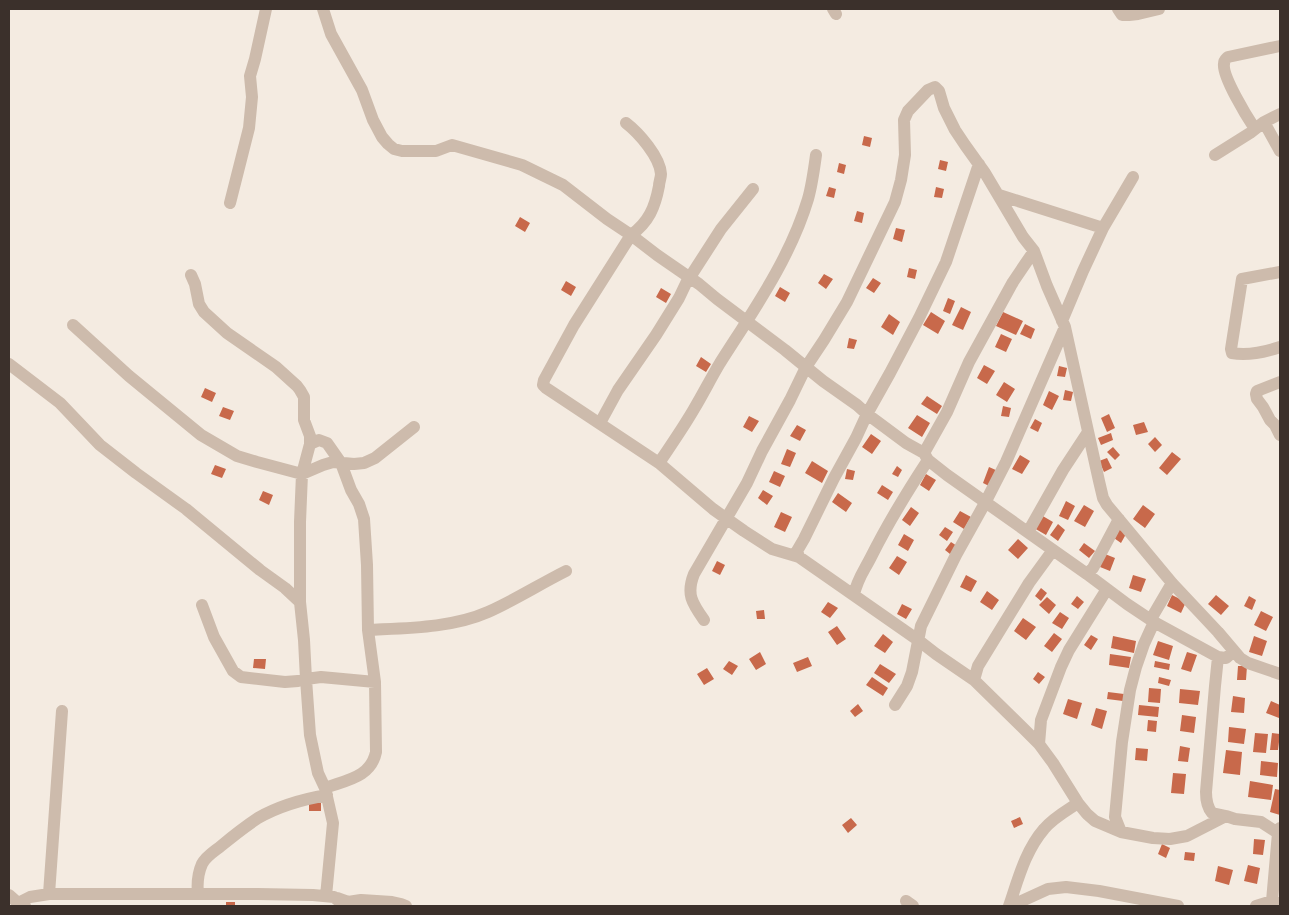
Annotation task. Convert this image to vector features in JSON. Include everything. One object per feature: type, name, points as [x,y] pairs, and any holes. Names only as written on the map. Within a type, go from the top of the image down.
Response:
[{"type":"street","points":[[230,203],[246,140],[252,97],[250,76],[266,9]]},
{"type":"street","points":[[323,9],[331,34],[362,90],[373,120],[382,137],[394,149],[402,151],[436,151],[452,145],[522,165],[563,185],[607,219],[699,284],[823,381],[857,404],[867,414],[985,503],[1107,589],[1152,620],[1218,658],[1226,658],[1234,651]]},
{"type":"street","points":[[1118,9],[1122,15],[1129,16],[1159,9]]},
{"type":"street","points":[[1280,46],[1228,57],[1224,60],[1223,66],[1242,109],[1259,125],[1280,151]]},
{"type":"street","points":[[704,620],[690,596],[690,586],[694,574],[747,483],[806,367],[847,302],[895,202],[905,154],[904,120],[908,111],[918,100],[931,88],[935,87],[939,91],[949,119],[964,145],[979,164],[1023,237],[1034,251],[1063,324],[1103,498],[1107,505],[1172,583],[1244,661],[1280,674]]},
{"type":"street","points":[[1215,155],[1259,125],[1280,114]]},
{"type":"street","points":[[626,123],[634,129],[653,154],[658,166],[660,174],[655,203],[650,215],[641,228],[631,235],[574,325],[543,385],[659,463],[726,518],[772,549],[798,557],[974,680],[1039,744],[1078,802],[1095,821],[1121,832],[1170,839],[1187,836],[1226,816]]},
{"type":"street","points":[[659,463],[695,407],[779,266],[800,222],[811,185],[816,155]]},
{"type":"street","points":[[798,557],[797,551],[867,414],[919,318],[946,262],[979,164]]},
{"type":"street","points":[[894,705],[907,686],[912,672],[920,626],[1016,441],[1083,271],[1103,228],[1133,177]]},
{"type":"street","points":[[600,423],[618,390],[679,298],[688,277],[692,274],[721,229],[752,189]]},
{"type":"street","points":[[999,195],[1103,228]]},
{"type":"street","points":[[854,595],[857,583],[926,457],[969,362],[1013,282],[1034,251]]},
{"type":"street","points":[[1280,272],[1242,278],[1231,349],[1232,353],[1246,354],[1280,347]]},
{"type":"street","points":[[191,275],[199,304],[204,312],[227,333],[276,367],[300,390],[304,397],[304,420],[310,436],[310,444],[302,474],[300,602],[308,718],[318,773],[326,791],[333,823],[330,897]]},
{"type":"street","points":[[73,325],[129,376],[201,435],[237,456],[283,470],[302,474],[323,464],[333,462],[364,463],[375,458],[414,427]]},
{"type":"street","points":[[9,364],[60,403],[100,445],[186,509],[300,602]]},
{"type":"street","points":[[1280,382],[1258,391],[1256,394],[1270,420],[1276,425],[1280,436]]},
{"type":"street","points":[[1028,532],[1063,470],[1088,432]]},
{"type":"street","points":[[198,894],[197,885],[203,862],[228,840],[270,812],[312,798],[363,774],[374,761],[376,752],[374,682],[368,630],[364,519],[341,463],[326,443],[319,440],[310,444]]},
{"type":"street","points":[[1087,574],[1093,568],[1119,519]]},
{"type":"street","points":[[974,680],[978,666],[1029,583],[1053,550]]},
{"type":"street","points":[[368,630],[426,626],[468,618],[487,612],[566,570]]},
{"type":"street","points":[[1121,832],[1115,817],[1122,742],[1130,690],[1138,659],[1152,620],[1172,583]]},
{"type":"street","points":[[1039,744],[1041,720],[1061,667],[1069,650],[1107,589]]},
{"type":"street","points":[[202,605],[214,637],[233,671],[241,677],[272,681],[298,681],[321,677],[374,682]]},
{"type":"street","points":[[1218,658],[1206,800],[1208,808],[1212,814],[1261,822],[1279,830],[1276,902],[1256,906]]},
{"type":"street","points":[[49,894],[62,711]]},
{"type":"street","points":[[1010,906],[1030,848],[1045,828],[1078,802]]},
{"type":"street","points":[[1010,906],[1048,889],[1066,887],[1178,906]]},
{"type":"street","points":[[9,895],[18,903],[24,904],[30,897],[49,894],[267,894],[330,897],[348,902],[361,900],[392,902],[406,906]]},
{"type":"street","points":[[330,897],[345,906]]},
{"type":"building","points":[[864,136],[872,138],[870,147],[862,145]]},
{"type":"building","points":[[940,160],[948,162],[946,171],[938,169]]},
{"type":"building","points":[[839,163],[846,165],[844,174],[837,172]]},
{"type":"building","points":[[829,187],[836,189],[834,198],[826,196]]},
{"type":"building","points":[[936,187],[944,189],[942,198],[934,197]]},
{"type":"building","points":[[857,211],[864,213],[862,223],[854,221]]},
{"type":"building","points":[[520,217],[530,223],[525,232],[515,226]]},
{"type":"building","points":[[896,228],[905,230],[902,242],[893,239]]},
{"type":"building","points":[[909,268],[917,270],[915,279],[907,277]]},
{"type":"building","points":[[824,274],[833,279],[826,289],[818,283]]},
{"type":"building","points":[[873,278],[881,283],[874,293],[866,288]]},
{"type":"building","points":[[566,281],[576,287],[571,296],[561,290]]},
{"type":"building","points":[[780,287],[790,293],[785,302],[775,296]]},
{"type":"building","points":[[661,288],[671,294],[666,303],[656,297]]},
{"type":"building","points":[[948,298],[955,301],[950,314],[943,311]]},
{"type":"building","points":[[961,307],[971,312],[963,330],[952,325]]},
{"type":"building","points":[[931,312],[945,321],[938,334],[923,325]]},
{"type":"building","points":[[1003,312],[1023,321],[1016,335],[996,326]]},
{"type":"building","points":[[889,314],[900,322],[893,335],[881,327]]},
{"type":"building","points":[[1025,324],[1035,329],[1031,339],[1020,334]]},
{"type":"building","points":[[1001,334],[1012,339],[1006,352],[995,347]]},
{"type":"building","points":[[849,338],[857,340],[854,349],[847,348]]},
{"type":"building","points":[[701,357],[711,364],[706,372],[696,366]]},
{"type":"building","points":[[984,365],[995,371],[987,384],[977,378]]},
{"type":"building","points":[[1059,366],[1067,368],[1065,377],[1057,376]]},
{"type":"building","points":[[1004,382],[1015,389],[1007,402],[996,395]]},
{"type":"building","points":[[205,388],[216,393],[212,402],[201,397]]},
{"type":"building","points":[[1065,390],[1073,392],[1071,401],[1063,400]]},
{"type":"building","points":[[1049,391],[1059,396],[1052,410],[1043,405]]},
{"type":"building","points":[[927,396],[942,406],[937,414],[921,404]]},
{"type":"building","points":[[1003,406],[1011,408],[1009,417],[1001,416]]},
{"type":"building","points":[[223,407],[234,411],[230,420],[219,416]]},
{"type":"building","points":[[1109,414],[1115,428],[1107,432],[1101,418]]},
{"type":"building","points":[[917,415],[930,423],[922,437],[908,428]]},
{"type":"building","points":[[749,416],[759,421],[752,432],[743,427]]},
{"type":"building","points":[[1035,419],[1042,423],[1038,432],[1030,428]]},
{"type":"building","points":[[1144,422],[1148,432],[1136,435],[1133,425]]},
{"type":"building","points":[[797,425],[806,430],[800,441],[790,436]]},
{"type":"building","points":[[1111,433],[1113,440],[1101,445],[1098,438]]},
{"type":"building","points":[[871,434],[881,441],[872,454],[862,447]]},
{"type":"building","points":[[1155,437],[1162,445],[1155,452],[1148,444]]},
{"type":"building","points":[[1113,447],[1120,455],[1115,460],[1107,452]]},
{"type":"building","points":[[787,449],[796,453],[790,467],[781,464]]},
{"type":"building","points":[[1172,452],[1181,459],[1167,475],[1159,468]]},
{"type":"building","points":[[1020,455],[1030,461],[1022,474],[1012,469]]},
{"type":"building","points":[[1107,458],[1112,468],[1104,472],[1099,461]]},
{"type":"building","points":[[812,461],[828,471],[822,483],[805,473]]},
{"type":"building","points":[[215,465],[226,469],[222,478],[211,474]]},
{"type":"building","points":[[897,466],[902,470],[898,477],[892,474]]},
{"type":"building","points":[[989,467],[998,471],[991,487],[983,483]]},
{"type":"building","points":[[847,469],[855,471],[853,480],[845,479]]},
{"type":"building","points":[[774,471],[785,476],[780,487],[769,482]]},
{"type":"building","points":[[926,474],[936,480],[929,491],[920,485]]},
{"type":"building","points":[[882,485],[893,492],[888,500],[877,493]]},
{"type":"building","points":[[763,490],[773,496],[767,505],[758,498]]},
{"type":"building","points":[[263,491],[273,495],[269,505],[259,500]]},
{"type":"building","points":[[838,493],[852,503],[846,512],[832,502]]},
{"type":"building","points":[[1066,501],[1075,506],[1068,520],[1059,516]]},
{"type":"building","points":[[1084,505],[1094,511],[1085,527],[1074,521]]},
{"type":"building","points":[[1143,505],[1155,514],[1145,528],[1133,519]]},
{"type":"building","points":[[911,507],[919,513],[910,526],[902,520]]},
{"type":"building","points":[[960,511],[971,517],[964,529],[953,522]]},
{"type":"building","points":[[781,512],[792,517],[785,532],[774,527]]},
{"type":"building","points":[[1041,515],[1053,522],[1046,535],[1034,528]]},
{"type":"building","points":[[1058,524],[1065,530],[1058,541],[1050,535]]},
{"type":"building","points":[[945,527],[953,532],[947,541],[939,535]]},
{"type":"building","points":[[1117,528],[1126,534],[1121,543],[1111,536]]},
{"type":"building","points":[[904,534],[914,540],[908,551],[898,545]]},
{"type":"building","points":[[1018,539],[1028,548],[1018,559],[1008,550]]},
{"type":"building","points":[[951,542],[957,546],[950,554],[945,550]]},
{"type":"building","points":[[1084,543],[1095,551],[1089,558],[1079,550]]},
{"type":"building","points":[[1105,554],[1115,558],[1110,571],[1100,567]]},
{"type":"building","points":[[897,556],[907,562],[899,575],[889,568]]},
{"type":"building","points":[[717,561],[725,565],[720,575],[712,571]]},
{"type":"building","points":[[966,575],[977,581],[971,592],[960,587]]},
{"type":"building","points":[[1133,575],[1146,579],[1141,592],[1129,588]]},
{"type":"building","points":[[1041,588],[1047,593],[1041,601],[1035,596]]},
{"type":"building","points":[[987,591],[999,600],[992,610],[980,602]]},
{"type":"building","points":[[1172,595],[1186,602],[1181,613],[1167,606]]},
{"type":"building","points":[[1216,595],[1229,606],[1221,615],[1208,604]]},
{"type":"building","points":[[1077,596],[1084,602],[1078,609],[1071,604]]},
{"type":"building","points":[[1249,596],[1256,600],[1252,610],[1244,606]]},
{"type":"building","points":[[1047,597],[1056,605],[1049,614],[1039,605]]},
{"type":"building","points":[[828,602],[838,608],[830,618],[821,612]]},
{"type":"building","points":[[902,604],[912,609],[906,619],[897,614]]},
{"type":"building","points":[[764,610],[765,619],[757,619],[756,611]]},
{"type":"building","points":[[1261,611],[1273,617],[1266,631],[1254,625]]},
{"type":"building","points":[[1060,612],[1069,618],[1062,629],[1052,623]]},
{"type":"building","points":[[1023,618],[1036,627],[1026,640],[1014,631]]},
{"type":"building","points":[[837,626],[846,639],[837,645],[828,632]]},
{"type":"building","points":[[1054,633],[1062,639],[1052,652],[1044,646]]},
{"type":"building","points":[[883,634],[893,642],[885,653],[874,646]]},
{"type":"building","points":[[1091,635],[1098,639],[1091,650],[1084,645]]},
{"type":"building","points":[[1113,636],[1136,641],[1134,653],[1111,648]]},
{"type":"building","points":[[1254,636],[1267,641],[1262,656],[1249,652]]},
{"type":"building","points":[[1158,641],[1173,646],[1169,660],[1153,655]]},
{"type":"building","points":[[760,652],[766,664],[756,670],[749,659]]},
{"type":"building","points":[[1187,652],[1197,655],[1191,672],[1181,669]]},
{"type":"building","points":[[1110,654],[1131,657],[1129,668],[1109,665]]},
{"type":"building","points":[[808,657],[812,666],[797,672],[793,663]]},
{"type":"building","points":[[254,659],[266,659],[265,669],[253,668]]},
{"type":"building","points":[[729,661],[738,666],[732,675],[723,669]]},
{"type":"building","points":[[1155,661],[1170,664],[1169,670],[1154,667]]},
{"type":"building","points":[[880,664],[896,674],[889,683],[874,673]]},
{"type":"building","points":[[1238,666],[1247,666],[1246,680],[1237,680]]},
{"type":"building","points":[[707,668],[714,679],[704,685],[697,674]]},
{"type":"building","points":[[1038,672],[1045,677],[1039,684],[1033,679]]},
{"type":"building","points":[[872,677],[888,688],[883,696],[866,685]]},
{"type":"building","points":[[1159,677],[1171,680],[1169,686],[1158,683]]},
{"type":"building","points":[[1149,688],[1161,689],[1160,703],[1148,702]]},
{"type":"building","points":[[1180,689],[1200,691],[1198,705],[1179,703]]},
{"type":"building","points":[[1108,692],[1124,694],[1123,701],[1107,699]]},
{"type":"building","points":[[1233,696],[1245,698],[1244,713],[1231,712]]},
{"type":"building","points":[[1068,699],[1082,703],[1077,719],[1063,714]]},
{"type":"building","points":[[1271,701],[1280,705],[1279,718],[1266,713]]},
{"type":"building","points":[[858,704],[863,711],[855,717],[850,711]]},
{"type":"building","points":[[1139,705],[1159,707],[1158,717],[1138,715]]},
{"type":"building","points":[[1096,708],[1107,711],[1102,729],[1091,725]]},
{"type":"building","points":[[1182,715],[1196,717],[1194,733],[1180,731]]},
{"type":"building","points":[[1148,720],[1157,721],[1156,732],[1147,731]]},
{"type":"building","points":[[1229,727],[1246,729],[1244,744],[1228,742]]},
{"type":"building","points":[[1255,733],[1268,734],[1266,753],[1253,752]]},
{"type":"building","points":[[1272,733],[1280,734],[1278,750],[1270,750]]},
{"type":"building","points":[[1180,746],[1190,748],[1188,762],[1178,761]]},
{"type":"building","points":[[1136,748],[1148,749],[1147,761],[1135,760]]},
{"type":"building","points":[[1226,750],[1242,752],[1240,775],[1223,773]]},
{"type":"building","points":[[1261,761],[1278,763],[1277,777],[1260,775]]},
{"type":"building","points":[[1173,773],[1186,774],[1184,794],[1171,793]]},
{"type":"building","points":[[1250,781],[1273,785],[1271,800],[1248,797]]},
{"type":"building","points":[[1275,789],[1280,790],[1280,815],[1270,812]]},
{"type":"building","points":[[309,801],[321,801],[321,811],[309,811]]},
{"type":"building","points":[[1020,817],[1023,824],[1014,828],[1011,821]]},
{"type":"building","points":[[851,818],[857,825],[848,833],[842,825]]},
{"type":"building","points":[[1254,839],[1265,840],[1263,855],[1253,854]]},
{"type":"building","points":[[1162,844],[1170,848],[1166,858],[1158,854]]},
{"type":"building","points":[[1185,852],[1195,853],[1194,861],[1184,860]]},
{"type":"building","points":[[1248,865],[1260,868],[1257,884],[1244,881]]},
{"type":"building","points":[[1218,866],[1233,870],[1229,885],[1215,881]]},
{"type":"building","points":[[226,902],[235,902],[235,906],[226,906]]}]
